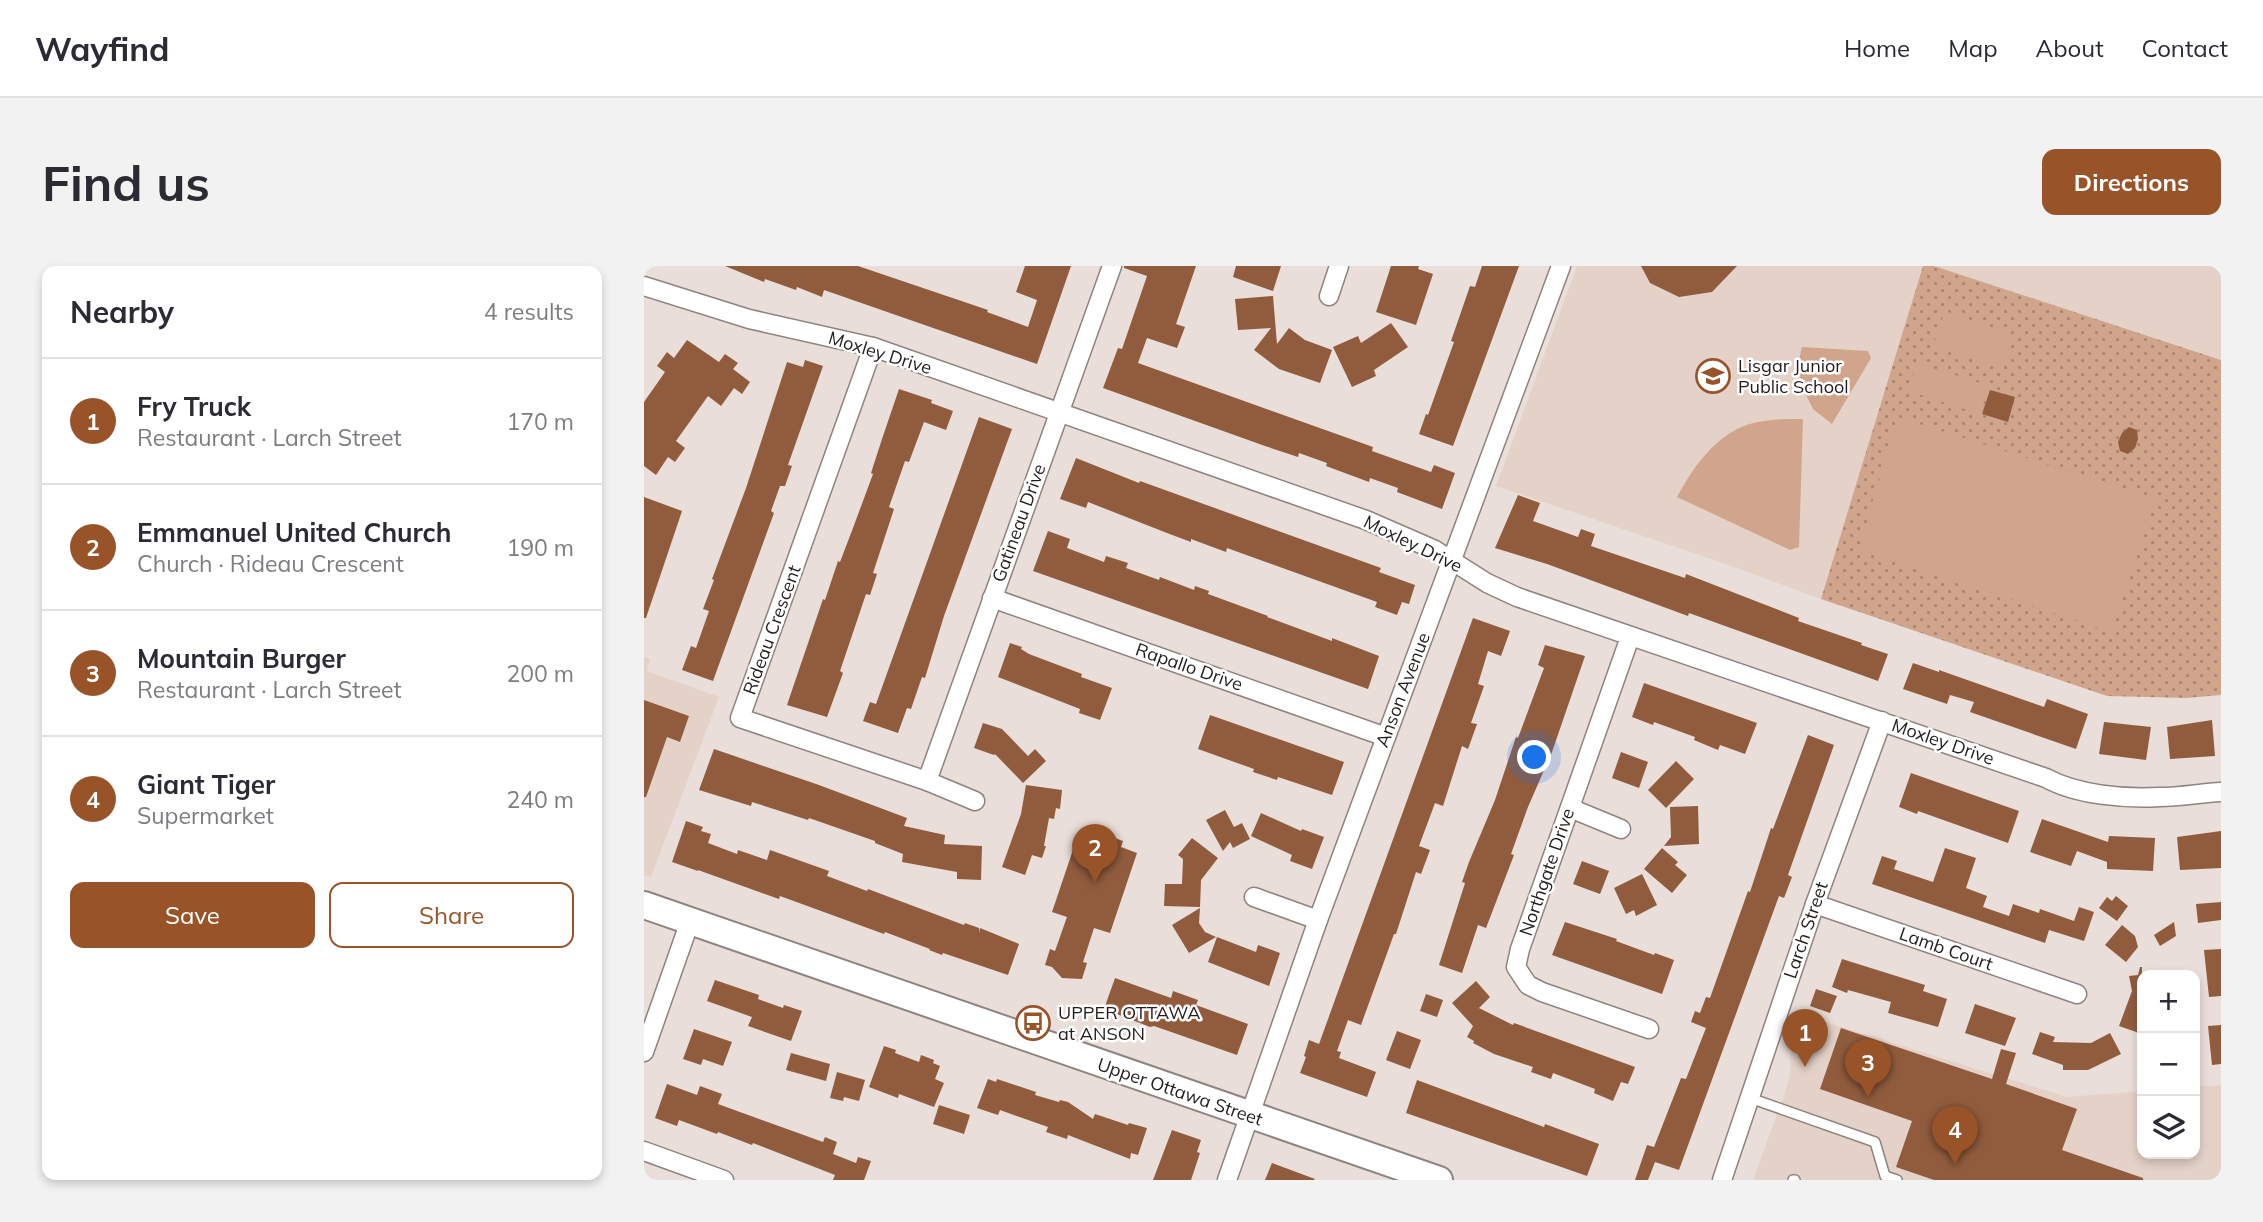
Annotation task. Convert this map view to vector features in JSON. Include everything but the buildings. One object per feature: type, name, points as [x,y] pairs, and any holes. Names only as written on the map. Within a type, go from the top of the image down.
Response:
[{"type":"main road","name":"Upper Ottawa Street","points":[[644,905],[1438,1180]]},
{"type":"street","name":"Gatineau Drive","points":[[927,781],[1112,266]]},
{"type":"street","points":[[1329,296],[1339,266]]},
{"type":"street","name":"Anson Avenue","points":[[1227,1180],[1318,920],[1561,266]]},
{"type":"street","name":"Moxley Drive","points":[[644,286],[749,320],[873,347],[1377,524],[1421,543],[1508,593],[2055,783],[2101,795],[2159,798],[2221,792]]},
{"type":"street","name":"Rideau Crescent","points":[[873,347],[740,718],[927,781],[975,801]]},
{"type":"street","name":"Rapallo Drive","points":[[992,598],[1386,737]]},
{"type":"street","name":"Northgate Drive","points":[[1630,637],[1516,967],[1528,985],[1542,992],[1649,1029]]},
{"type":"street","name":"Larch Street","points":[[1722,1180],[1815,904],[1882,721]]},
{"type":"street","points":[[1570,807],[1621,829]]},
{"type":"street","points":[[1254,897],[1318,920]]},
{"type":"street","name":"Lamb Court","points":[[1815,904],[2077,994]]},
{"type":"street","points":[[644,1052],[690,921]]},
{"type":"street","points":[[644,1151],[724,1180]]},
{"type":"lane","points":[[1749,1098],[1875,1142],[1885,1176],[1897,1180]]},
{"type":"shaded area","name":"Lisgar Junior Public School","points":[[1577,266],[1923,266],[1821,599],[1496,486]]},
{"type":"shaded area","points":[[1923,266],[1934,266],[2221,360],[2221,695],[2186,698],[2107,696],[1821,599]]},
{"type":"shaded area","points":[[1934,266],[2221,266],[2221,360]]},
{"type":"shaded area","points":[[1945,311],[2013,335],[2002,369],[1933,345]]},
{"type":"shaded area","points":[[1802,347],[1868,351],[1871,358],[1832,424],[1813,409],[1802,387],[1798,364]]},
{"type":"shaded area","points":[[1917,363],[1989,386],[1980,414],[1909,391]]},
{"type":"shaded area","points":[[1897,417],[2156,499],[2111,632],[1859,549]]},
{"type":"shaded area","points":[[1803,419],[1799,547],[1790,550],[1677,497],[1702,459],[1735,430],[1764,421]]},
{"type":"shaded area","points":[[644,657],[650,659],[647,671],[719,697],[651,877],[644,875]]},
{"type":"shaded area","points":[[1793,1012],[2067,1097],[2137,1091],[2137,1159],[2200,1159],[2200,1087],[2221,1085],[2221,1180],[1753,1180],[1787,1087]]},
{"type":"place","name":"Lisgar Junior Public School","points":[[1713,376]]},
{"type":"place","name":"Emmanuel United Church","points":[[1095,882]]},
{"type":"place","name":"UPPER OTTAWA at ANSON","points":[[1033,1023]]},
{"type":"place","name":"Fry Truck","points":[[1805,1067]]},
{"type":"place","name":"Mountain Burger","points":[[1868,1097]]},
{"type":"place","name":"Giant Tiger","points":[[1955,1164]]}]
